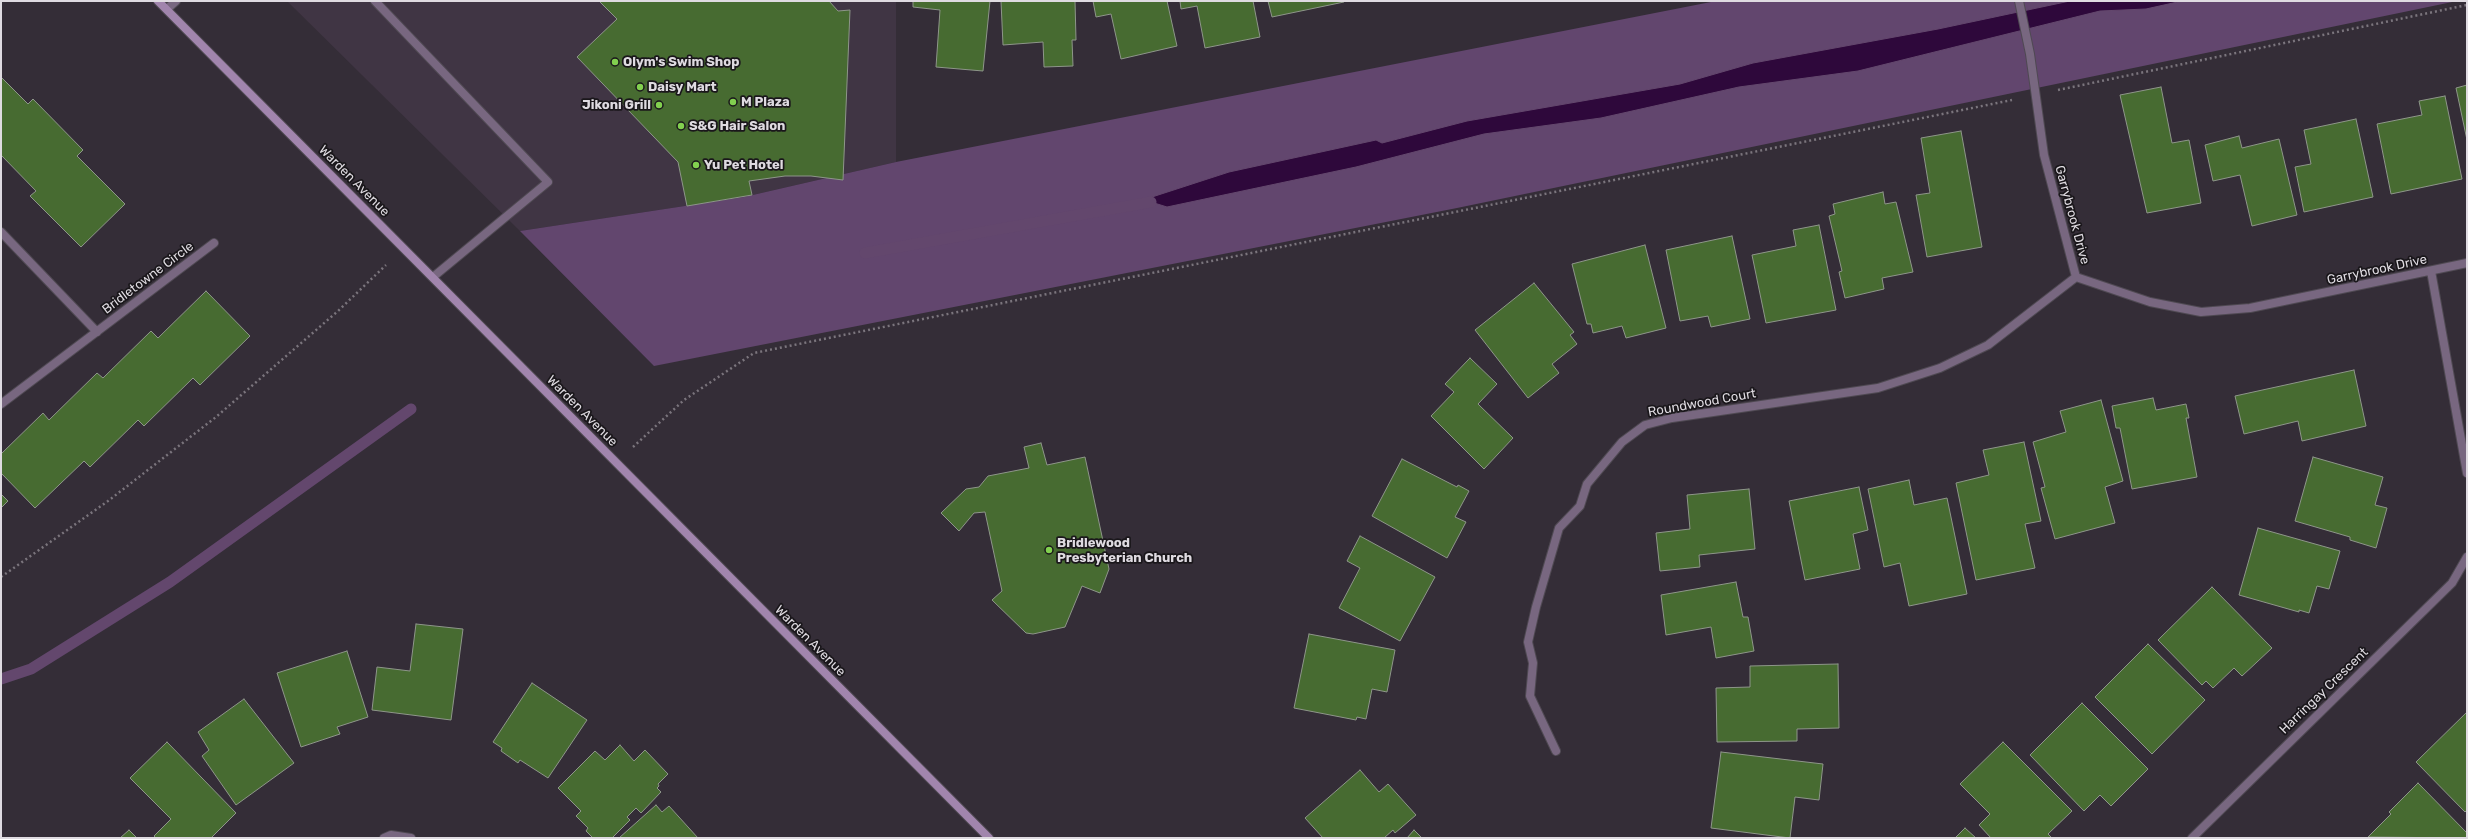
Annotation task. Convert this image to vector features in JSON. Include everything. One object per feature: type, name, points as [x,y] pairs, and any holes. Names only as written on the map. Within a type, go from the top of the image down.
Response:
[{"type":"main road","name":"Warden Avenue","points":[[158,1],[989,838]]},
{"type":"street","points":[[167,10],[176,1]]},
{"type":"street","points":[[375,1],[548,182],[433,277]]},
{"type":"street","name":"Garrybrook Drive","points":[[2019,1],[2030,54],[2044,155],[2076,277],[2150,302],[2201,312],[2250,308],[2467,263]]},
{"type":"street","name":"Bridletowne Circle","points":[[1,232],[97,332]]},
{"type":"street","name":"Bridletowne Circle","points":[[1,404],[214,243]]},
{"type":"street","points":[[2431,271],[2467,473]]},
{"type":"street","name":"Roundwood Court","points":[[1556,751],[1530,696],[1533,663],[1528,642],[1536,607],[1559,528],[1580,506],[1587,484],[1622,442],[1645,425],[1672,418],[1878,388],[1940,368],[1988,345],[2076,277]]},
{"type":"street","name":"Harringay Crescent","points":[[2192,838],[2452,583],[2467,557]]},
{"type":"street","points":[[384,838],[390,835],[411,838]]},
{"type":"path","points":[[617,463],[684,400],[754,353],[2035,95],[2467,4]]},
{"type":"path","points":[[1,577],[108,501],[216,417],[338,311],[404,248]]},
{"type":"shaded area","points":[[287,1],[896,1],[896,162],[744,197],[520,231]]},
{"type":"shaded area","points":[[1716,1],[2457,1],[1457,208],[654,366],[520,231],[744,197],[896,162]]},
{"type":"shaded area","points":[[2070,1],[2182,1],[2146,9],[2100,11],[1858,71],[1739,87],[1601,118],[1484,134],[1356,167],[1167,207],[1151,202],[1152,197],[1229,172],[1376,140],[1382,143],[1467,121],[1680,84],[1753,63],[1938,29]]},
{"type":"building","name":"M Plaza","points":[[599,1],[829,1],[838,11],[850,10],[843,180],[811,176],[785,176],[749,181],[752,195],[687,206],[678,162],[577,57],[617,19]]},
{"type":"building","points":[[913,1],[990,1],[983,71],[936,67],[940,10],[913,7]]},
{"type":"building","points":[[1001,1],[1075,1],[1076,40],[1072,40],[1073,66],[1044,67],[1043,42],[1003,45]]},
{"type":"building","points":[[1093,1],[1167,1],[1177,46],[1121,59],[1111,14],[1096,17]]},
{"type":"building","points":[[1180,1],[1253,1],[1260,37],[1205,48],[1197,6],[1181,9]]},
{"type":"building","points":[[1268,1],[1344,1],[1344,2],[1272,17]]},
{"type":"building","points":[[1,77],[28,104],[33,99],[83,150],[77,156],[125,204],[81,247],[30,196],[36,191],[1,155]]},
{"type":"building","points":[[2467,85],[2467,140],[2456,88]]},
{"type":"building","points":[[2161,87],[2172,143],[2189,140],[2201,203],[2147,213],[2120,95]]},
{"type":"building","points":[[2445,96],[2462,179],[2391,194],[2377,124],[2422,115],[2419,101]]},
{"type":"building","points":[[2356,119],[2373,197],[2304,212],[2295,167],[2311,164],[2304,130]]},
{"type":"building","points":[[1961,131],[1982,247],[1927,257],[1916,195],[1930,193],[1921,138]]},
{"type":"building","points":[[2239,136],[2242,148],[2279,139],[2297,215],[2252,226],[2240,175],[2213,181],[2205,145]]},
{"type":"building","points":[[1883,192],[1885,204],[1896,202],[1913,272],[1882,278],[1884,289],[1845,298],[1839,272],[1842,271],[1829,216],[1835,214],[1833,204]]},
{"type":"building","points":[[1819,225],[1836,310],[1766,323],[1752,255],[1796,246],[1793,230]]},
{"type":"building","points":[[1732,236],[1750,319],[1711,327],[1708,316],[1680,321],[1666,250]]},
{"type":"building","points":[[1645,245],[1666,328],[1626,338],[1622,326],[1593,333],[1591,324],[1587,324],[1572,264]]},
{"type":"building","points":[[1534,283],[1574,332],[1570,335],[1577,344],[1552,364],[1559,373],[1528,398],[1475,330]]},
{"type":"building","points":[[206,291],[250,336],[200,385],[193,378],[144,426],[138,420],[90,467],[84,461],[35,508],[1,473],[1,454],[43,413],[49,420],[97,373],[103,378],[151,331],[158,338]]},
{"type":"building","points":[[1470,358],[1497,384],[1478,404],[1513,438],[1484,469],[1431,416],[1454,392],[1445,384]]},
{"type":"building","points":[[2354,370],[2366,426],[2302,441],[2298,421],[2244,434],[2235,396]]},
{"type":"building","points":[[2153,398],[2156,410],[2186,404],[2189,418],[2186,418],[2197,477],[2132,489],[2120,428],[2116,428],[2112,406]]},
{"type":"building","points":[[2101,400],[2123,481],[2105,487],[2115,523],[2055,539],[2041,488],[2045,487],[2033,442],[2066,432],[2060,411]]},
{"type":"building","points":[[2024,442],[2041,521],[2025,524],[2035,568],[1976,580],[1956,483],[1989,475],[1983,450]]},
{"type":"building","name":"Bridlewood Presbyterian Church","points":[[1041,443],[1047,465],[1085,457],[1109,569],[1100,593],[1082,586],[1065,627],[1033,634],[1026,633],[992,600],[1002,591],[985,512],[974,513],[959,531],[941,513],[966,489],[979,487],[988,476],[1029,468],[1024,447]]},
{"type":"building","points":[[2313,457],[2383,477],[2375,505],[2387,508],[2376,548],[2350,540],[2350,537],[2295,521]]},
{"type":"building","points":[[1402,459],[1457,487],[1458,485],[1469,491],[1455,517],[1466,522],[1447,558],[1372,516]]},
{"type":"building","points":[[1909,480],[1914,505],[1947,498],[1967,594],[1909,606],[1900,563],[1884,567],[1868,489]]},
{"type":"building","points":[[1859,487],[1868,530],[1853,534],[1860,569],[1805,580],[1789,501]]},
{"type":"building","points":[[1749,489],[1755,549],[1699,555],[1700,567],[1660,571],[1656,533],[1690,529],[1687,495]]},
{"type":"building","points":[[1,494],[8,501],[1,508]]},
{"type":"building","points":[[2258,528],[2340,551],[2329,589],[2317,586],[2309,613],[2299,610],[2299,612],[2239,595]]},
{"type":"building","points":[[1360,536],[1435,577],[1400,641],[1339,608],[1360,568],[1347,561]]},
{"type":"building","points":[[1736,582],[1743,617],[1748,617],[1754,651],[1716,658],[1711,627],[1666,635],[1661,595]]},
{"type":"building","points":[[2212,587],[2272,648],[2242,676],[2234,668],[2213,688],[2206,681],[2202,685],[2158,640]]},
{"type":"building","points":[[416,624],[463,629],[451,720],[372,710],[377,667],[410,671]]},
{"type":"building","points":[[1309,634],[1395,650],[1387,692],[1372,689],[1366,719],[1357,717],[1356,720],[1294,708]]},
{"type":"building","points":[[2148,644],[2205,700],[2152,754],[2095,697]]},
{"type":"building","points":[[347,651],[368,717],[337,727],[340,734],[301,747],[277,673]]},
{"type":"building","points":[[1838,664],[1839,728],[1797,729],[1797,741],[1717,742],[1716,688],[1750,687],[1750,666]]},
{"type":"building","points":[[532,683],[587,720],[548,778],[520,760],[518,763],[501,751],[502,748],[493,742]]},
{"type":"building","points":[[244,699],[294,763],[236,805],[202,756],[209,750],[198,732]]},
{"type":"building","points":[[2082,703],[2148,769],[2111,806],[2100,795],[2084,811],[2030,755]]},
{"type":"building","points":[[2467,712],[2467,810],[2465,812],[2416,762]]},
{"type":"building","points":[[167,742],[236,813],[211,838],[156,838],[154,836],[171,819],[130,778]]},
{"type":"building","points":[[2003,742],[2072,811],[2048,834],[2052,838],[1991,838],[1979,825],[1990,814],[1960,784]]},
{"type":"building","points":[[620,745],[634,761],[645,750],[668,774],[658,784],[659,786],[657,788],[661,792],[641,813],[636,808],[627,817],[630,820],[612,838],[593,838],[586,831],[588,828],[576,816],[581,811],[558,788],[595,751],[605,760]]},
{"type":"building","points":[[1721,752],[1823,764],[1819,800],[1795,797],[1790,838],[1711,828]]},
{"type":"building","points":[[1360,770],[1379,792],[1388,784],[1416,815],[1395,833],[1393,830],[1384,838],[1323,838],[1305,818]]},
{"type":"building","points":[[2418,783],[2467,833],[2467,838],[2368,837],[2391,814],[2389,812]]},
{"type":"building","points":[[656,805],[662,812],[669,806],[698,838],[619,838]]},
{"type":"building","points":[[1965,828],[1976,838],[1955,838]]},
{"type":"building","points":[[129,830],[137,838],[120,838]]},
{"type":"building","points":[[1414,830],[1422,838],[1407,838]]},
{"type":"waterway","points":[[865,253],[1151,202]]},
{"type":"waterway","points":[[1,679],[31,669],[170,582],[411,409]]},
{"type":"place","name":"Olym's Swim Shop","points":[[615,62]]},
{"type":"place","name":"Daisy Mart","points":[[640,87]]},
{"type":"place","name":"M Plaza","points":[[733,102]]},
{"type":"place","name":"Jikoni Grill","points":[[659,105]]},
{"type":"place","name":"S&G Hair Salon","points":[[681,126]]},
{"type":"place","name":"Yu Pet Hotel","points":[[696,165]]},
{"type":"place","name":"Bridlewood Presbyterian Church","points":[[1049,550]]}]
